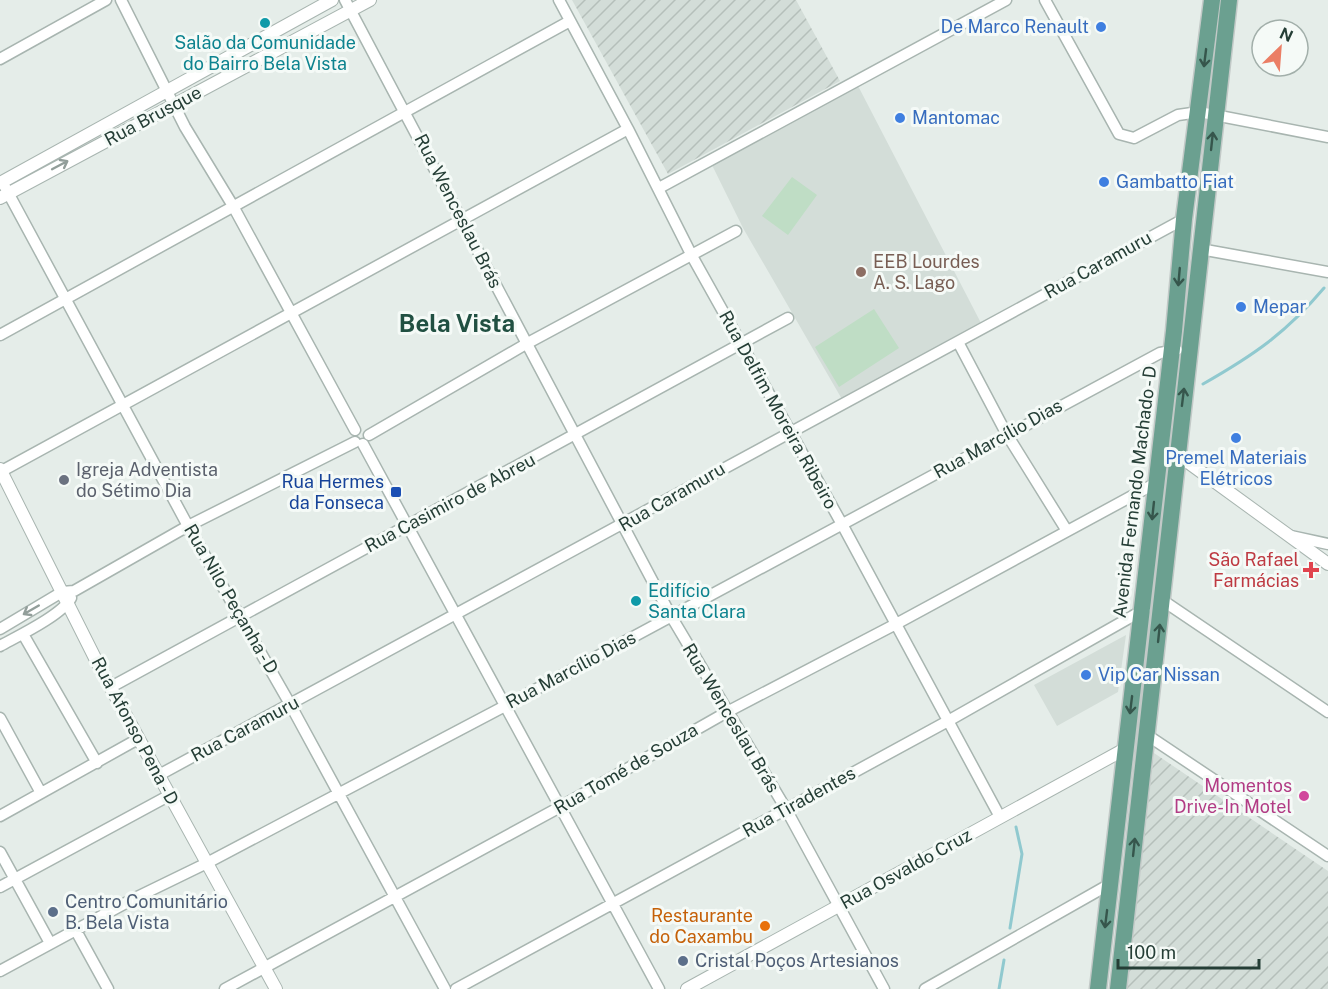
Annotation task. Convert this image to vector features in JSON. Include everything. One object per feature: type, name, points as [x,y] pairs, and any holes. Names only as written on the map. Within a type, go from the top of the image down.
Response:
[{"type":"main road","name":"Avenida Fernando Machado - D","points":[[1098,989],[1160,453],[1200,249],[1212,0]]},
{"type":"main road","name":"Avenida Fernando Machado - D","points":[[1118,989],[1177,455],[1184,219],[1229,0]]},
{"type":"street","points":[[0,58],[106,0]]},
{"type":"street","points":[[121,0],[174,104],[233,206],[355,430],[363,428],[362,440],[407,526],[659,989]]},
{"type":"street","name":"Rua Brusque","points":[[2,187],[332,0]]},
{"type":"street","name":"Rua Brusque","points":[[2,187],[174,104],[348,5],[370,0]]},
{"type":"street","name":"Rua Delfim Moreira Ribeiro","points":[[559,0],[659,188],[692,256],[843,526],[1000,817]]},
{"type":"street","points":[[659,188],[1006,0]]},
{"type":"street","points":[[1045,0],[1119,134],[1134,138],[1178,115],[1206,113],[1327,133]]},
{"type":"street","name":"Rua Wenceslau Brás","points":[[348,5],[464,220],[526,344],[577,435],[671,616],[786,809],[884,989]]},
{"type":"street","points":[[0,335],[570,21]]},
{"type":"street","points":[[0,471],[628,129]]},
{"type":"street","name":"Rua Nilo Peçanha - D","points":[[2,187],[66,298],[188,526],[290,704],[445,989]]},
{"type":"street","name":"Rua Caramuru","points":[[159,775],[623,526],[789,431],[1184,219]]},
{"type":"street","points":[[0,629],[68,596],[188,526],[362,440],[526,344],[736,231]]},
{"type":"street","points":[[1200,249],[1328,272]]},
{"type":"street","name":"Rua Casimiro de Abreu","points":[[111,687],[788,318]]},
{"type":"street","points":[[958,342],[1006,433],[1068,531]]},
{"type":"street","name":"Rua Marcílio Dias","points":[[0,971],[75,929],[207,863],[843,526],[1006,433],[1160,353],[1180,350]]},
{"type":"street","points":[[1160,453],[1177,455],[1328,564]]},
{"type":"street","name":"Rua Afonso Pena - D","points":[[0,471],[68,596],[138,739],[276,989]]},
{"type":"street","name":"Rua Tomé de Souza","points":[[225,989],[560,807],[727,712],[896,624],[1156,483]]},
{"type":"street","points":[[1290,536],[1328,544]]},
{"type":"street","points":[[0,646],[23,634],[68,596]]},
{"type":"street","points":[[1162,600],[1328,712]]},
{"type":"street","name":"Rua Tiradentes","points":[[456,989],[948,721],[1162,600]]},
{"type":"street","points":[[23,634],[97,763]]},
{"type":"street","points":[[0,718],[41,793]]},
{"type":"street","points":[[1147,735],[1328,856]]},
{"type":"street","points":[[0,816],[138,739]]},
{"type":"street","name":"Rua Osvaldo Cruz","points":[[687,989],[1125,749]]},
{"type":"street","points":[[0,887],[170,795]]},
{"type":"street","points":[[0,852],[50,943]]},
{"type":"street","points":[[925,989],[1110,884]]},
{"type":"street","points":[[75,929],[108,989]]},
{"type":"shaded area","points":[[572,0],[796,0],[840,81],[668,174]]},
{"type":"shaded area","name":"EEB Lourdes A. S. Lago","points":[[856,82],[981,323],[843,401],[743,228],[711,163]]},
{"type":"shaded area","name":"Vip Car Nissan","points":[[1126,635],[1118,692],[1057,726],[1034,685]]},
{"type":"shaded area","points":[[1154,753],[1328,871],[1328,989],[1127,989]]},
{"type":"green space","points":[[792,177],[817,195],[788,235],[762,216]]},
{"type":"green space","points":[[874,309],[899,348],[839,387],[815,347]]},
{"type":"waterway","points":[[1203,384],[1238,363],[1282,331],[1324,288]]},
{"type":"waterway","points":[[1010,928],[1022,854],[1016,827]]},
{"type":"waterway","points":[[999,989],[1004,960]]},
{"type":"place","name":"Salão da Comunidade do Bairro Bela Vista","points":[[265,23]]},
{"type":"place","name":"De Marco Renault","points":[[1101,27]]},
{"type":"place","name":"Mantomac","points":[[900,118]]},
{"type":"place","name":"Gambatto Fiat","points":[[1104,182]]},
{"type":"place","name":"EEB Lourdes A. S. Lago","points":[[861,272]]},
{"type":"place","name":"Mepar","points":[[1241,307]]},
{"type":"place","name":"Premel Materiais Elétricos","points":[[1236,438]]},
{"type":"place","name":"Igreja Adventista do Sétimo Dia","points":[[64,480]]},
{"type":"place","name":"Rua Hermes da Fonseca","points":[[396,492]]},
{"type":"place","name":"São Rafael Farmácias","points":[[1311,570]]},
{"type":"place","name":"Edifício Santa Clara","points":[[636,601]]},
{"type":"place","name":"Vip Car Nissan","points":[[1086,675]]},
{"type":"place","name":"Momentos Drive-In Motel","points":[[1304,796]]},
{"type":"place","name":"Centro Comunitário B. Bela Vista","points":[[53,912]]},
{"type":"place","name":"Restaurante do Caxambu","points":[[765,926]]},
{"type":"place","name":"Cristal Poços Artesianos","points":[[683,961]]},
{"type":"district","name":"Bela Vista","points":[[457,324]]}]
